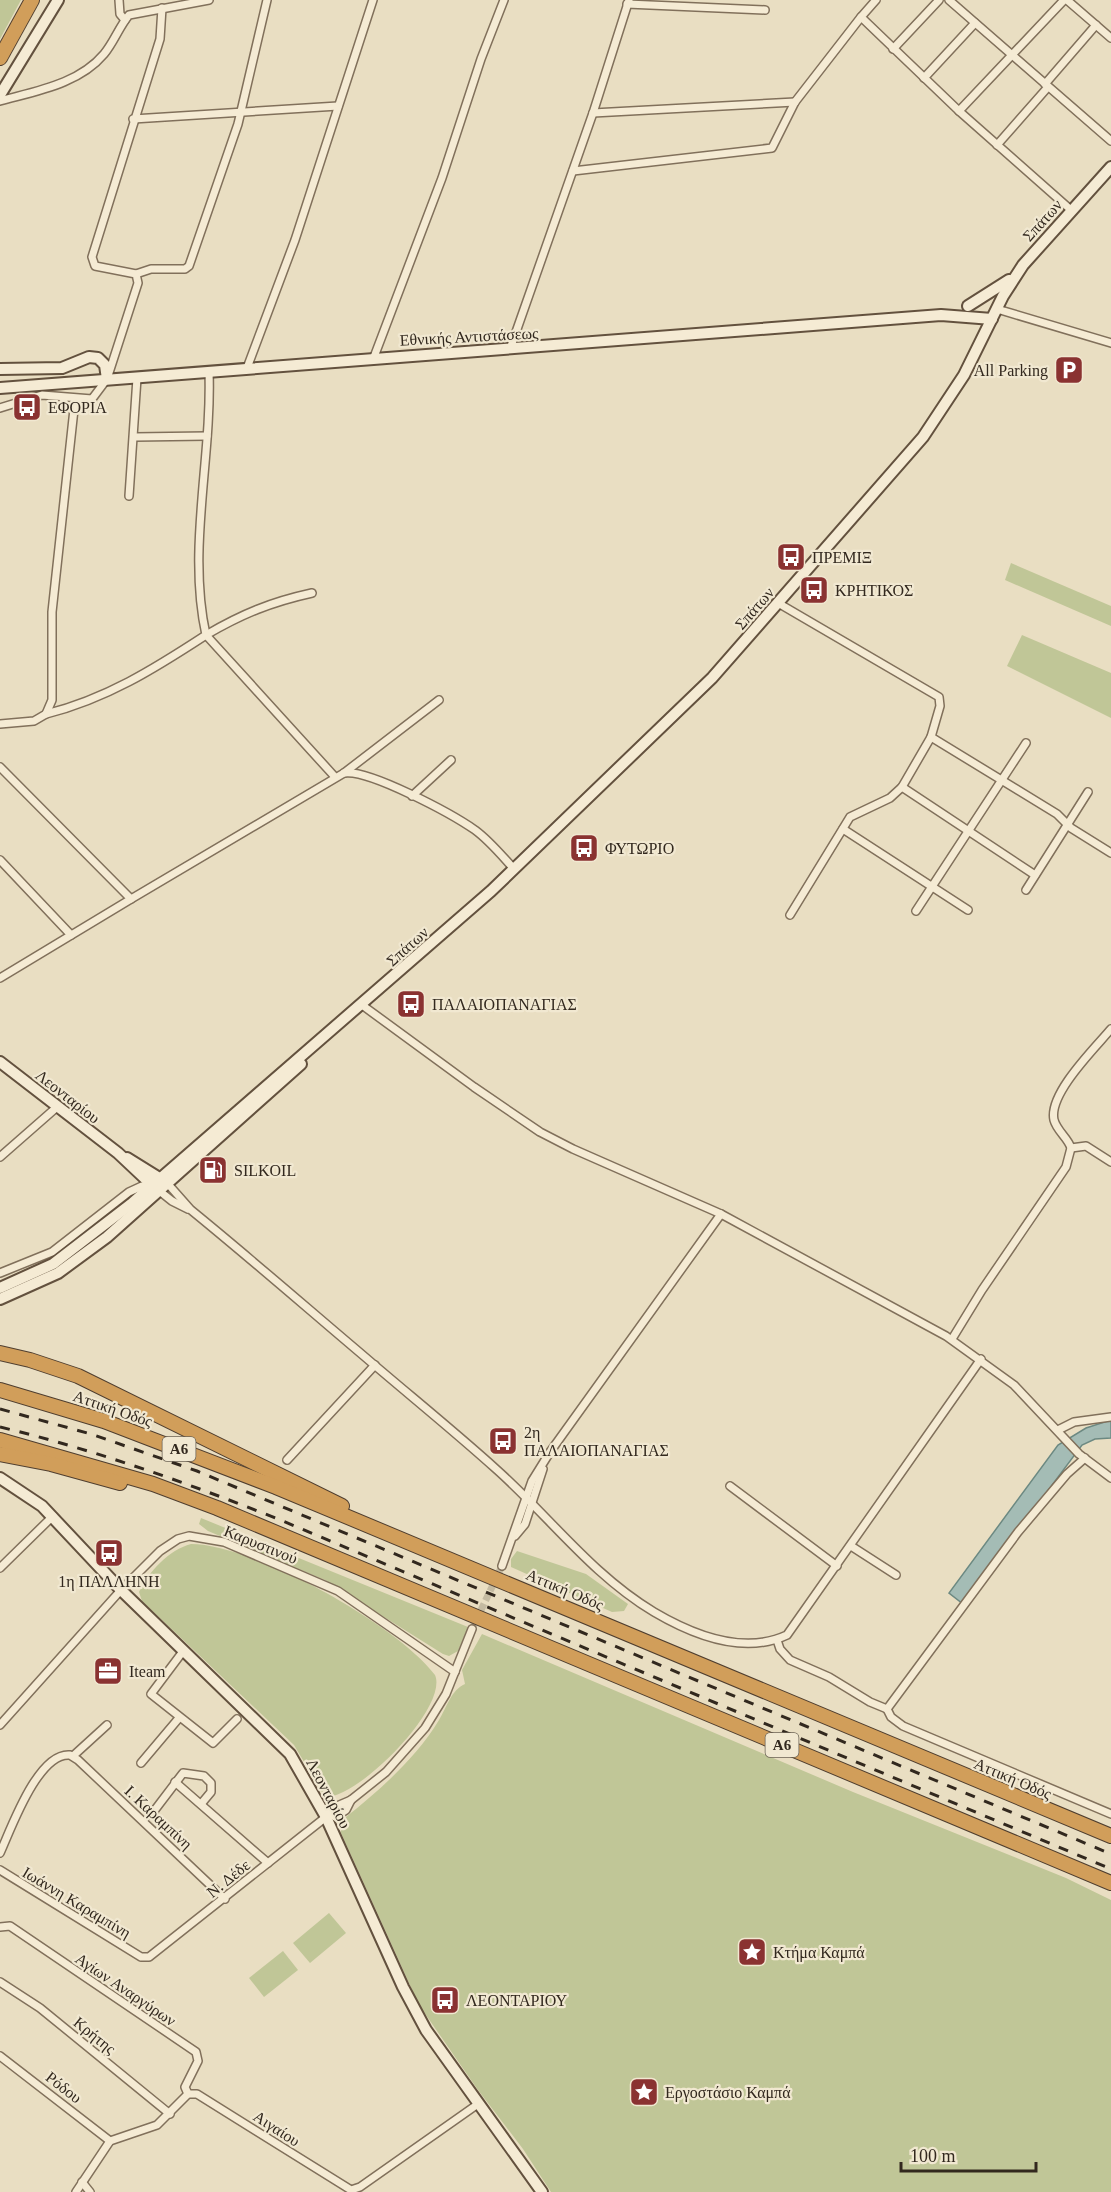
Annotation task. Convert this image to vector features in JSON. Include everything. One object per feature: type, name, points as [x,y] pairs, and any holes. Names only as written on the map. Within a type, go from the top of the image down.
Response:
[{"type":"highway","points":[[0,58],[32,0]]},
{"type":"highway","points":[[0,1353],[78,1376],[454,1559]]},
{"type":"highway","name":"Αττική Οδός","points":[[0,1390],[141,1434],[454,1559],[1111,1836]]},
{"type":"highway","name":"Α6","points":[[0,1440],[153,1484],[1111,1883]]},
{"type":"highway","points":[[0,1454],[94,1475],[252,1524]]},
{"type":"highway","points":[[1071,1820],[1111,1829]]},
{"type":"main road","points":[[0,95],[58,0]]},
{"type":"main road","name":"Σπάτων","points":[[0,1288],[31,1276],[71,1252],[160,1185],[269,1094],[362,1005],[514,869],[712,678],[923,437],[958,385],[1016,274],[1111,167]]},
{"type":"main road","name":"Εθνικής Αντιστάσεως","points":[[941,315],[968,306],[996,290],[1016,274]]},
{"type":"main road","points":[[968,306],[995,314]]},
{"type":"main road","name":"Εθνικής Αντιστάσεως","points":[[0,388],[374,357],[510,349],[941,315],[995,314]]},
{"type":"main road","points":[[0,369],[62,369],[89,357],[98,358],[105,365],[107,380]]},
{"type":"main road","name":"Λεονταρίου","points":[[0,1062],[160,1185]]},
{"type":"main road","name":"Σπάτων","points":[[0,1299],[58,1273],[107,1237],[160,1185]]},
{"type":"main road","name":"Λεονταρίου","points":[[0,1478],[31,1496],[53,1516],[121,1590],[290,1754],[328,1816],[410,2000],[434,2043],[542,2192]]},
{"type":"street","points":[[119,0],[120,14],[125,20]]},
{"type":"street","points":[[0,100],[51,87],[84,71],[107,50],[129,15],[209,0]]},
{"type":"street","points":[[162,8],[160,39],[133,119],[92,257],[95,266],[136,274],[151,269],[185,269],[189,266],[242,111],[267,0]]},
{"type":"street","points":[[247,368],[295,240],[374,0]]},
{"type":"street","points":[[374,357],[442,178],[481,59],[504,0]]},
{"type":"street","points":[[573,171],[771,148],[795,102],[876,0]]},
{"type":"street","points":[[894,49],[939,0]]},
{"type":"street","points":[[949,0],[1111,141]]},
{"type":"street","points":[[959,111],[1066,0],[1111,38]]},
{"type":"street","points":[[510,349],[593,113],[628,2],[765,10]]},
{"type":"street","points":[[861,17],[959,111],[1071,210]]},
{"type":"street","points":[[924,78],[975,23]]},
{"type":"street","points":[[997,145],[1096,25]]},
{"type":"street","points":[[593,113],[795,102]]},
{"type":"street","points":[[133,119],[338,106]]},
{"type":"street","points":[[0,408],[15,405],[36,396],[51,395],[75,400],[92,399],[107,380],[137,291],[136,274]]},
{"type":"street","points":[[995,314],[1111,343]]},
{"type":"street","points":[[209,372],[199,565],[201,608],[206,635],[335,777]]},
{"type":"street","points":[[129,496],[135,437],[137,378]]},
{"type":"street","points":[[46,714],[53,692],[52,612],[75,400]]},
{"type":"street","points":[[135,437],[207,436]]},
{"type":"street","points":[[0,724],[34,721],[46,714],[75,707],[135,681],[245,612],[276,601],[312,593]]},
{"type":"street","points":[[778,603],[939,697],[940,706],[931,737],[902,787],[890,798],[850,817],[790,915]]},
{"type":"street","points":[[0,978],[344,772],[439,700]]},
{"type":"street","points":[[931,737],[1057,814],[1067,824],[1111,853]]},
{"type":"street","points":[[916,911],[1026,743]]},
{"type":"street","points":[[412,796],[451,760]]},
{"type":"street","points":[[0,767],[131,898]]},
{"type":"street","points":[[344,772],[358,773],[412,796],[476,831],[514,869]]},
{"type":"street","points":[[902,787],[1035,874]]},
{"type":"street","points":[[1026,890],[1088,792]]},
{"type":"street","points":[[843,829],[968,910]]},
{"type":"street","points":[[0,860],[71,935]]},
{"type":"street","points":[[362,1005],[540,1132],[573,1149],[722,1214],[843,1277],[952,1340],[1014,1385],[1082,1456],[1111,1478]]},
{"type":"street","points":[[952,1340],[982,1290],[1066,1167],[1071,1148],[1054,1119],[1057,1101],[1082,1063],[1111,1029]]},
{"type":"street","points":[[0,1157],[57,1107]]},
{"type":"street","points":[[1071,1148],[1086,1146],[1111,1162]]},
{"type":"street","points":[[0,1273],[52,1252],[129,1192],[141,1186],[160,1185],[498,1470],[624,1593],[656,1613],[704,1634],[734,1643],[755,1645],[787,1635],[981,1359]]},
{"type":"street","points":[[502,1566],[532,1481],[558,1439],[722,1214]]},
{"type":"street","points":[[287,1460],[375,1365]]},
{"type":"street","points":[[1058,1430],[1074,1422],[1111,1417]]},
{"type":"street","points":[[887,1709],[1018,1532],[1082,1456]]},
{"type":"street","points":[[513,1539],[525,1524],[543,1466]]},
{"type":"street","points":[[730,1486],[837,1566]]},
{"type":"street","points":[[0,1568],[53,1516]]},
{"type":"street","name":"Καρυστινού","points":[[1,1721],[121,1590],[171,1542],[189,1536],[212,1539],[338,1591],[455,1672]]},
{"type":"street","points":[[851,1546],[896,1575]]},
{"type":"street","name":"Ν. Δέδε","points":[[141,1957],[148,1957],[225,1899],[328,1816],[334,1807],[351,1800],[386,1772],[414,1743],[435,1713],[472,1629]]},
{"type":"street","points":[[777,1640],[780,1649],[790,1660],[829,1677],[870,1702],[887,1709],[891,1717],[903,1726],[1111,1814]]},
{"type":"street","points":[[184,1650],[151,1694],[213,1743],[237,1719]]},
{"type":"street","points":[[141,1763],[179,1718]]},
{"type":"street","points":[[0,1853],[31,1785],[57,1757],[64,1754],[73,1756],[107,1725]]},
{"type":"street","name":"Ι. Καραμπίνη","points":[[73,1756],[225,1899]]},
{"type":"street","points":[[151,1815],[183,1773],[204,1776],[211,1784],[211,1792],[201,1804]]},
{"type":"street","points":[[175,1782],[268,1863]]},
{"type":"street","name":"Ιωάννη Καραμπίνη","points":[[0,1870],[141,1957]]},
{"type":"street","name":"Αγίων Αναργύρων","points":[[1,1926],[10,1926],[196,2052],[198,2061],[185,2087],[188,2094]]},
{"type":"street","name":"Κρήτης","points":[[0,1982],[40,2008],[170,2114]]},
{"type":"street","name":"Ρόδου","points":[[0,2056],[110,2141]]},
{"type":"street","points":[[76,2192],[110,2141],[157,2125],[188,2094]]},
{"type":"street","name":"Αιγαίου","points":[[188,2094],[197,2094],[206,2099],[351,2190],[360,2187],[478,2104]]},
{"type":"street","points":[[82,2182],[90,2192]]},
{"type":"green space","points":[[0,0],[21,0],[0,39]]},
{"type":"green space","points":[[1011,563],[1111,606],[1111,626],[1005,580]]},
{"type":"green space","points":[[1022,635],[1111,673],[1111,718],[1007,666]]},
{"type":"green space","points":[[201,1518],[468,1627],[458,1651],[449,1656],[443,1654],[325,1580],[208,1531],[199,1524]]},
{"type":"green space","points":[[191,1544],[218,1548],[250,1557],[286,1572],[322,1591],[390,1633],[435,1675],[436,1690],[428,1708],[398,1749],[378,1768],[340,1794],[325,1797],[294,1745],[142,1601],[139,1592],[154,1569],[175,1551]]},
{"type":"green space","points":[[517,1551],[586,1574],[628,1604],[624,1611],[612,1612],[511,1567],[511,1559]]},
{"type":"green space","name":"Kτήμα Καμπά","points":[[482,1634],[853,1792],[1066,1878],[1111,1900],[1111,2192],[551,2192],[523,2149],[478,2090],[419,2005],[341,1833],[341,1826],[346,1817],[397,1772],[430,1734],[456,1690],[465,1684],[462,1670]]},
{"type":"green space","points":[[329,1913],[346,1933],[310,1963],[293,1943]]},
{"type":"green space","points":[[283,1951],[298,1970],[264,1997],[249,1978]]},
{"type":"water","points":[[1111,1420],[1111,1438],[1095,1439],[1082,1445],[963,1604],[949,1593],[1058,1445],[1086,1428]]},
{"type":"tunnel","points":[[472,1629],[502,1566]]},
{"type":"railway","points":[[0,1409],[91,1434],[197,1471],[1111,1854]]},
{"type":"railway","points":[[0,1427],[141,1468],[278,1519],[1111,1869]]},
{"type":"place","name":"All Parking","points":[[1069,370]]},
{"type":"place","name":"ΕΦΟΡΙΑ","points":[[27,407]]},
{"type":"place","name":"ΠΡΕΜΙΞ","points":[[791,557]]},
{"type":"place","name":"ΚΡΗΤΙΚΟΣ","points":[[814,590]]},
{"type":"place","name":"ΦΥΤΩΡΙΟ","points":[[584,848]]},
{"type":"place","name":"ΠΑΛΑΙΟΠΑΝΑΓΙΑΣ","points":[[411,1004]]},
{"type":"place","name":"SILKOIL","points":[[213,1170]]},
{"type":"place","name":"2η ΠΑΛΑΙΟΠΑΝΑΓΙΑΣ","points":[[503,1441]]},
{"type":"place","name":"1η ΠΑΛΛΗΝΗ","points":[[109,1553]]},
{"type":"place","name":"Iteam","points":[[108,1671]]},
{"type":"place","name":"Kτήμα Καμπά","points":[[752,1952]]},
{"type":"place","name":"ΛΕΟΝΤΑΡΙΟΥ","points":[[445,2000]]},
{"type":"place","name":"Εργοστάσιο Καμπά","points":[[644,2092]]}]
